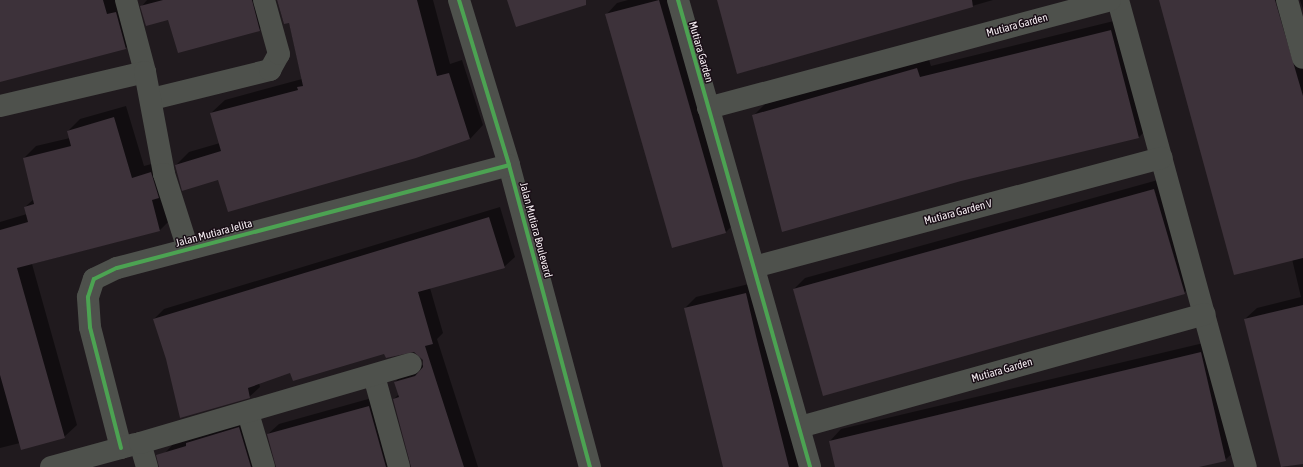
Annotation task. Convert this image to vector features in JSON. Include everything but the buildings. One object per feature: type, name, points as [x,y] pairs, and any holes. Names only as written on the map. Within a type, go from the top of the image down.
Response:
[{"type":"street","points":[[126,0],[152,99],[164,174],[188,249]]},
{"type":"street","points":[[152,99],[270,70],[279,54],[264,0]]},
{"type":"street","name":"Jalan Mutiara Boulevard","points":[[460,0],[509,165],[590,467]]},
{"type":"street","name":"Mutiara Garden","points":[[678,0],[708,108],[1110,0]]},
{"type":"street","points":[[1118,0],[1246,467]]},
{"type":"street","points":[[1287,0],[1299,31],[1303,58]]},
{"type":"street","points":[[0,106],[145,72]]},
{"type":"street","points":[[708,108],[800,427],[810,467]]},
{"type":"street","name":"Mutiara Garden V","points":[[754,267],[1162,158]]},
{"type":"street","name":"Jalan Mutiara Jelita","points":[[147,467],[131,446],[90,327],[90,288],[94,279],[117,268],[509,165]]},
{"type":"street","name":"Mutiara Garden","points":[[800,427],[1204,314]]},
{"type":"street","points":[[50,467],[248,413],[411,364]]},
{"type":"street","points":[[374,376],[398,467]]},
{"type":"street","points":[[248,413],[264,467]]},
{"type":"cycle path","points":[[459,0],[509,165],[590,467]]},
{"type":"cycle path","points":[[678,0],[810,467]]},
{"type":"cycle path","points":[[121,448],[90,327],[88,297],[94,279],[117,268],[509,165]]}]
